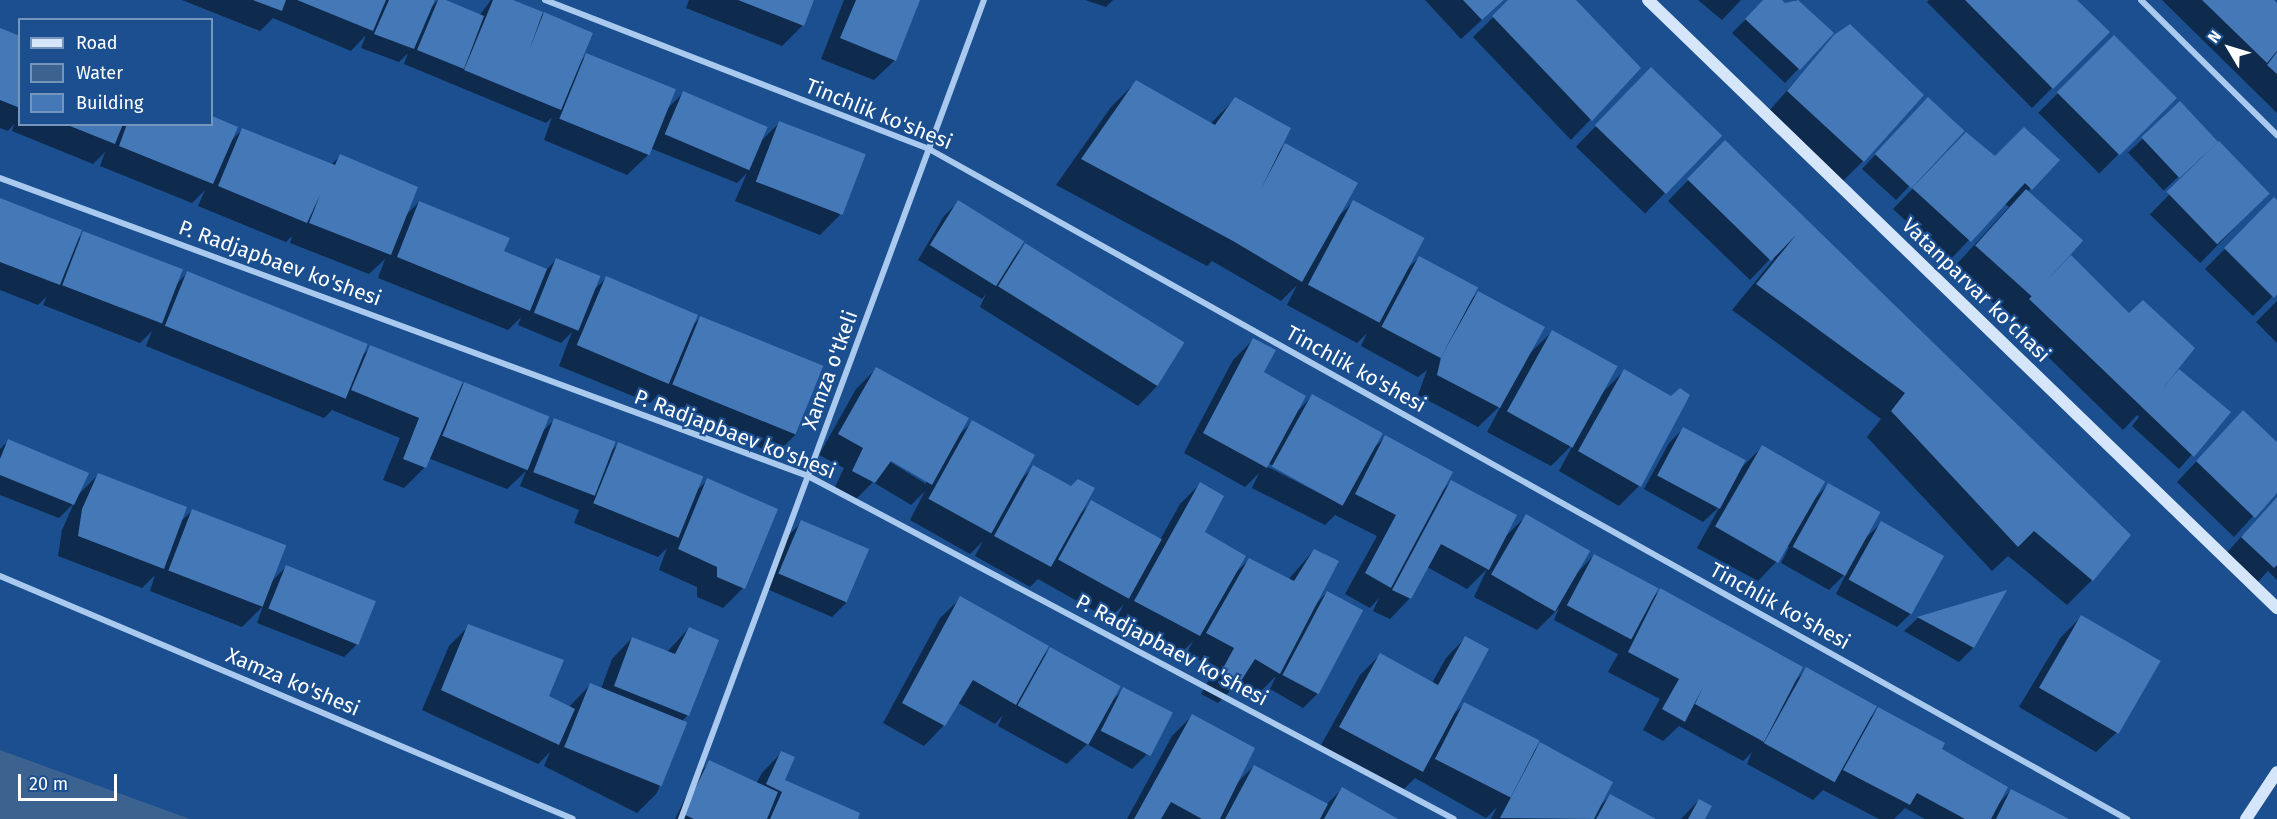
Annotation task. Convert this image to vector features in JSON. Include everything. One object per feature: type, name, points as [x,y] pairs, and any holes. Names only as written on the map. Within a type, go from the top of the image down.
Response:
[{"type":"street","name":"Tinchlik ko'shesi","points":[[545,0],[929,149],[2127,819]]},
{"type":"street","name":"Xamza o'tkeli","points":[[681,819],[984,0]]},
{"type":"street","name":"Vatanparvar ko'chasi","points":[[1648,0],[2277,608]]},
{"type":"street","points":[[2141,0],[2277,135]]},
{"type":"street","name":"P. Radjapbaev ko'shesi","points":[[0,177],[808,476],[1454,819]]},
{"type":"street","name":"Xamza ko'shesi","points":[[0,576],[573,819]]},
{"type":"street","points":[[2246,819],[2277,772]]},
{"type":"water","points":[[0,750],[190,819],[0,819]]},
{"type":"building","points":[[253,0],[286,0],[282,11]]},
{"type":"building","points":[[297,0],[386,0],[373,31]]},
{"type":"building","points":[[389,0],[435,0],[414,49],[374,34]]},
{"type":"building","points":[[438,0],[446,0],[484,16],[464,69],[417,50]]},
{"type":"building","points":[[493,0],[513,0],[543,12],[529,51],[544,12],[593,33],[561,110],[464,70]]},
{"type":"building","points":[[738,0],[814,0],[804,26]]},
{"type":"building","points":[[856,0],[920,0],[896,61],[840,38]]},
{"type":"building","points":[[1463,0],[1504,0],[1482,20]]},
{"type":"building","points":[[1508,0],[1576,0],[1641,68],[1592,121],[1492,16]]},
{"type":"building","points":[[1763,0],[1782,0],[1785,3],[1798,0],[1834,33],[1800,70],[1745,19]]},
{"type":"building","points":[[1965,0],[2077,0],[2110,32],[2053,89]]},
{"type":"building","points":[[2202,0],[2274,0],[2277,3],[2277,51],[2267,63]]},
{"type":"building","points":[[1850,24],[1924,95],[1864,162],[1787,91],[1834,35]]},
{"type":"building","points":[[0,28],[18,35],[18,107],[0,100]]},
{"type":"building","points":[[2114,35],[2177,98],[2120,155],[2057,92]]},
{"type":"building","points":[[2277,52],[2277,74],[2267,65]]},
{"type":"building","points":[[586,53],[676,89],[649,155],[559,119]]},
{"type":"building","points":[[1651,67],[1722,136],[1666,194],[1595,125]]},
{"type":"building","points":[[1136,80],[1215,125],[1235,97],[1291,128],[1261,189],[1285,143],[1358,183],[1302,282],[1233,241],[1081,159]]},
{"type":"building","points":[[683,91],[768,127],[749,170],[665,134]]},
{"type":"building","points":[[1928,97],[1965,131],[1911,188],[1875,154]]},
{"type":"building","points":[[2180,101],[2218,142],[2179,178],[2141,137]]},
{"type":"building","points":[[213,116],[238,127],[213,184],[119,146],[126,126],[213,126]]},
{"type":"building","points":[[779,121],[866,154],[843,215],[756,182]]},
{"type":"building","points":[[70,126],[122,126],[115,144]]},
{"type":"building","points":[[2024,127],[2060,160],[2032,190],[2025,183],[1971,242],[1912,188],[1966,132],[1995,156]]},
{"type":"building","points":[[242,128],[335,165],[340,154],[418,187],[391,255],[309,223],[320,195],[307,223],[218,186]]},
{"type":"building","points":[[1725,140],[2131,535],[2093,581],[2034,531],[2018,547],[1891,411],[1905,393],[1756,284],[1796,235],[1771,261],[1687,179]]},
{"type":"building","points":[[2219,141],[2270,194],[2217,244],[2166,192]]},
{"type":"building","points":[[2026,189],[2083,241],[2032,297],[1975,245]]},
{"type":"building","points":[[2274,197],[2277,200],[2277,294],[2274,298],[2224,248]]},
{"type":"building","points":[[0,198],[82,230],[60,285],[0,262]]},
{"type":"building","points":[[958,200],[1024,241],[996,286],[930,245]]},
{"type":"building","points":[[1353,200],[1425,238],[1379,323],[1308,285]]},
{"type":"building","points":[[419,201],[510,238],[504,251],[547,269],[530,311],[397,257]]},
{"type":"building","points":[[83,231],[183,269],[162,323],[62,285]]},
{"type":"building","points":[[1025,243],[1184,343],[1157,386],[998,286]]},
{"type":"building","points":[[2071,255],[2129,313],[2143,300],[2195,348],[2163,388],[2179,369],[2231,412],[2194,457],[2029,299]]},
{"type":"building","points":[[1419,256],[1478,287],[1441,358],[1381,327]]},
{"type":"building","points":[[556,258],[601,276],[578,331],[534,313]]},
{"type":"building","points":[[187,271],[368,344],[346,399],[165,326]]},
{"type":"building","points":[[606,276],[698,315],[669,384],[577,345]]},
{"type":"building","points":[[1478,291],[1545,327],[1500,408],[1437,375],[1441,357]]},
{"type":"building","points":[[700,316],[823,366],[796,434],[672,385]]},
{"type":"building","points":[[1552,330],[1618,366],[1573,448],[1507,411]]},
{"type":"building","points":[[1253,338],[1276,350],[1264,372],[1306,396],[1267,468],[1203,433]]},
{"type":"building","points":[[370,345],[463,382],[426,468],[403,459],[419,418],[351,390]]},
{"type":"building","points":[[876,367],[969,418],[932,485],[891,461],[875,483],[852,471],[863,448],[838,434]]},
{"type":"building","points":[[1624,369],[1671,396],[1680,388],[1690,395],[1641,487],[1578,451]]},
{"type":"building","points":[[464,382],[549,416],[528,470],[442,436]]},
{"type":"building","points":[[1312,394],[1383,433],[1343,506],[1272,467]]},
{"type":"building","points":[[2243,410],[2277,442],[2277,493],[2255,518],[2196,461]]},
{"type":"building","points":[[554,418],[616,442],[595,496],[533,472]]},
{"type":"building","points":[[972,420],[1035,455],[991,534],[928,499]]},
{"type":"building","points":[[1683,427],[1746,460],[1720,509],[1657,476]]},
{"type":"building","points":[[1385,435],[1453,472],[1391,588],[1365,573],[1396,515],[1355,494]]},
{"type":"building","points":[[8,439],[89,473],[74,505],[0,475],[0,459]]},
{"type":"building","points":[[618,442],[703,476],[679,538],[593,503]]},
{"type":"building","points":[[1762,445],[1825,482],[1778,563],[1715,526]]},
{"type":"building","points":[[1033,465],[1071,486],[1078,479],[1095,488],[1051,567],[994,536]]},
{"type":"building","points":[[98,473],[187,507],[164,569],[78,536],[82,509]]},
{"type":"building","points":[[707,478],[778,509],[745,589],[717,577],[717,567],[678,549]]},
{"type":"building","points":[[1451,480],[1517,515],[1489,570],[1441,544],[1411,599],[1392,590]]},
{"type":"building","points":[[1200,482],[1224,496],[1205,532],[1246,556],[1200,636],[1134,601]]},
{"type":"building","points":[[1828,483],[1880,512],[1845,576],[1793,547]]},
{"type":"building","points":[[2277,497],[2277,565],[2274,568],[2241,537]]},
{"type":"building","points":[[1091,500],[1162,539],[1129,599],[1058,559]]},
{"type":"building","points":[[192,509],[286,545],[263,607],[168,571]]},
{"type":"building","points":[[1526,514],[1590,551],[1555,612],[1491,575]]},
{"type":"building","points":[[801,520],[869,549],[846,602],[778,573]]},
{"type":"building","points":[[1881,521],[1944,556],[1911,615],[1849,580]]},
{"type":"building","points":[[1314,549],[1339,561],[1280,674],[1255,659],[1239,684],[1220,674],[1234,648],[1206,633],[1249,558],[1294,581]]},
{"type":"building","points":[[1594,554],[1658,588],[1631,639],[1567,605]]},
{"type":"building","points":[[286,565],[376,601],[358,645],[268,609]]},
{"type":"building","points":[[1660,588],[1803,667],[1764,742],[1695,704],[1703,687],[1685,722],[1662,709],[1679,679],[1628,652]]},
{"type":"building","points":[[2007,590],[1974,648],[1917,617]]},
{"type":"building","points":[[1327,591],[1363,610],[1319,694],[1282,675]]},
{"type":"building","points":[[960,596],[1049,646],[1016,705],[973,680],[945,726],[902,703]]},
{"type":"building","points":[[2081,615],[2161,661],[2119,734],[2039,688]]},
{"type":"building","points":[[468,624],[564,660],[549,696],[575,709],[559,745],[441,690]]},
{"type":"building","points":[[689,627],[719,640],[689,716],[614,686],[632,637],[675,654]]},
{"type":"building","points":[[1465,636],[1489,649],[1423,772],[1339,727],[1380,653],[1438,685]]},
{"type":"building","points":[[1050,647],[1121,686],[1088,745],[1018,706]]},
{"type":"building","points":[[1806,667],[1877,706],[1835,782],[1764,743]]},
{"type":"building","points":[[590,683],[687,722],[662,786],[564,747]]},
{"type":"building","points":[[1123,687],[1173,712],[1151,756],[1101,731]]},
{"type":"building","points":[[1464,702],[1540,741],[1511,798],[1435,759]]},
{"type":"building","points":[[1878,707],[1945,743],[1942,749],[2008,787],[1991,819],[1965,819],[1917,793],[1910,805],[1843,770]]},
{"type":"building","points":[[1192,714],[1255,748],[1220,819],[1202,819],[1171,802],[1161,819],[1134,819]]},
{"type":"building","points":[[1540,742],[1613,782],[1594,819],[1500,818]]},
{"type":"building","points":[[781,751],[795,757],[785,780],[860,813],[858,819],[770,819],[782,792],[766,784]]},
{"type":"building","points":[[709,760],[778,792],[767,819],[694,819],[683,814]]},
{"type":"building","points":[[1254,765],[1328,804],[1320,819],[1225,819]]},
{"type":"building","points":[[1342,787],[1398,819],[1324,819]]},
{"type":"building","points":[[2011,789],[2069,819],[1996,819]]},
{"type":"building","points":[[1610,794],[1656,819],[1596,819]]},
{"type":"building","points":[[1699,799],[1712,806],[1705,819],[1688,819]]}]
